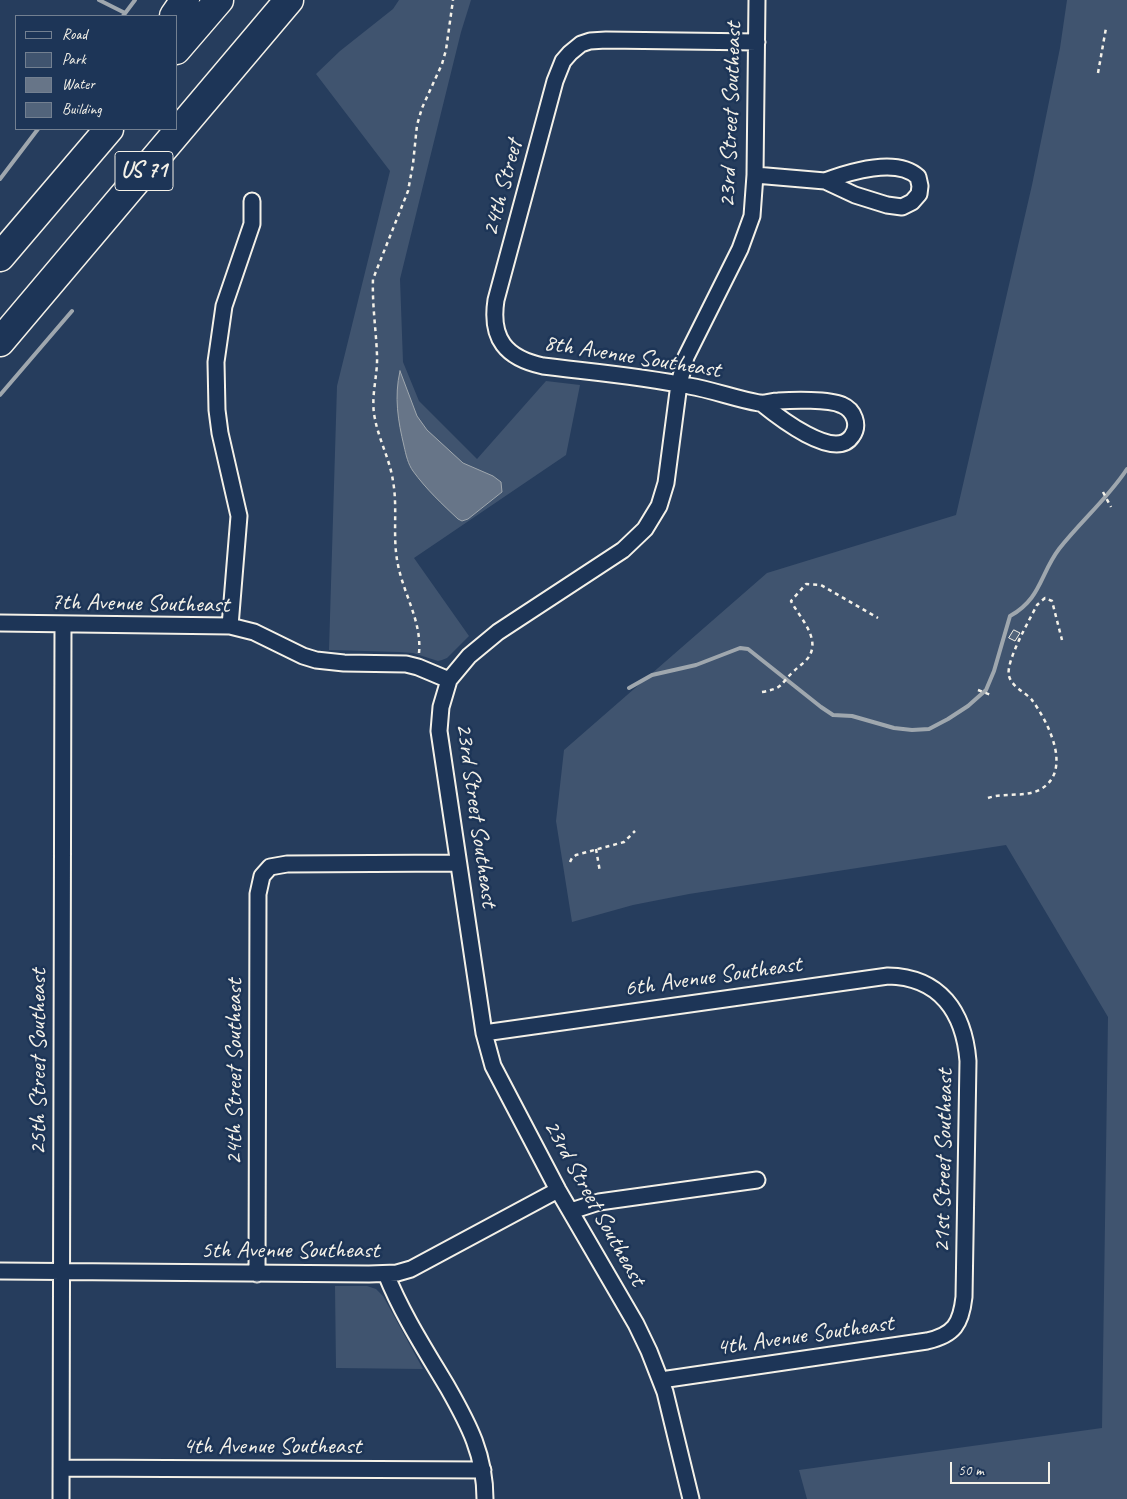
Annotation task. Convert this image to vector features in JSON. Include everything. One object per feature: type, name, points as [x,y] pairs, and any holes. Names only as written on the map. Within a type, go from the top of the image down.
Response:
[{"type":"highway","points":[[175,15],[185,0]]},
{"type":"highway","points":[[178,48],[219,0]]},
{"type":"highway","name":"US 71","points":[[0,342],[289,0]]},
{"type":"highway","points":[[0,252],[92,130]]},
{"type":"highway","name":"US 71","points":[[0,257],[108,130]]},
{"type":"street","name":"23rd Street Southeast","points":[[691,1499],[661,1380],[636,1324],[558,1190],[493,1066],[484,1033],[439,738],[441,707],[449,680],[469,656],[492,636],[612,559],[631,544],[645,529],[659,506],[665,489],[679,384],[689,348],[746,236],[752,216],[755,175],[757,0]]},
{"type":"street","name":"24th Street","points":[[502,344],[495,326],[496,300],[555,81],[563,61],[581,44],[606,40],[757,42]]},
{"type":"street","points":[[755,175],[825,180],[864,170],[899,167],[909,170],[918,177],[920,190],[912,202],[902,207],[895,207],[855,195],[825,180]]},
{"type":"street","points":[[230,626],[239,516],[220,433],[216,394],[216,362],[224,306],[252,224],[252,201]]},
{"type":"street","name":"8th Avenue Southeast","points":[[502,344],[527,363],[543,366],[679,384],[761,403],[799,400],[841,404],[851,412],[854,418],[854,432],[848,441],[843,444],[837,445],[825,442],[783,421],[761,403]]},
{"type":"street","name":"7th Avenue Southeast","points":[[0,623],[230,626],[254,632],[303,656],[316,660],[344,663],[399,664],[418,667],[449,680]]},
{"type":"street","name":"25th Street Southeast","points":[[61,1499],[63,625]]},
{"type":"street","name":"24th Street Southeast","points":[[257,1274],[258,894],[264,871],[270,867],[287,864],[458,863]]},
{"type":"street","name":"6th Avenue Southeast","points":[[484,1033],[882,976],[898,976],[921,983],[944,998]]},
{"type":"street","name":"21st Street Southeast","points":[[944,998],[960,1022],[967,1042],[968,1061],[964,1297],[962,1314],[954,1330]]},
{"type":"street","points":[[571,1210],[599,1202],[757,1180]]},
{"type":"street","name":"5th Avenue Southeast","points":[[0,1272],[386,1274],[411,1269],[426,1262],[558,1190]]},
{"type":"street","points":[[386,1274],[396,1297],[469,1426],[481,1458],[486,1499]]},
{"type":"street","name":"4th Avenue Southeast","points":[[661,1380],[927,1341],[947,1335],[954,1330]]},
{"type":"street","name":"4th Avenue Southeast","points":[[61,1468],[483,1470]]},
{"type":"path","points":[[418,667],[420,642],[418,626],[397,563],[393,480],[374,418],[373,404],[377,356],[373,285],[376,269],[408,191],[417,125],[422,108],[442,64],[446,50],[453,0]]},
{"type":"path","points":[[1098,73],[1106,28]]},
{"type":"path","points":[[1102,492],[1111,506]]},
{"type":"path","points":[[762,692],[782,686],[791,674],[809,657],[811,634],[806,622],[797,613],[791,601],[806,584],[821,584],[878,618]]},
{"type":"path","points":[[988,798],[996,795],[1032,793],[1042,789],[1050,781],[1057,760],[1053,738],[1032,700],[1017,688],[1009,676],[1009,664],[1037,605],[1045,598],[1052,601],[1062,640]]},
{"type":"path","points":[[978,690],[991,695]]},
{"type":"path","points":[[570,862],[576,855],[624,842],[635,831]]},
{"type":"path","points":[[595,849],[600,872]]},
{"type":"green space","points":[[399,0],[471,0],[461,32],[400,279],[403,362],[419,401],[477,459],[546,381],[580,385],[566,455],[414,558],[469,636],[447,658],[438,661],[413,653],[329,650],[337,386],[390,171],[316,74],[340,51],[393,9]]},
{"type":"green space","points":[[1067,0],[1127,0],[1127,1499],[807,1499],[799,1470],[1102,1428],[1108,1017],[1006,845],[689,894],[633,905],[572,922],[556,821],[564,750],[767,573],[956,515],[1032,185],[1060,48]]},
{"type":"green space","points":[[335,1286],[367,1286],[376,1289],[383,1296],[423,1369],[336,1368]]},
{"type":"water","points":[[400,371],[417,416],[427,430],[463,463],[493,476],[501,482],[502,492],[468,519],[462,521],[458,519],[418,478],[410,465],[406,456],[398,409],[397,390]]},
{"type":"building","points":[[1014,630],[1020,633],[1015,641],[1009,638]]},
{"type":"waterway","points":[[99,0],[125,13]]},
{"type":"waterway","points":[[124,15],[135,0]]},
{"type":"waterway","points":[[0,179],[37,130]]},
{"type":"waterway","points":[[0,395],[72,311]]},
{"type":"waterway","points":[[629,688],[652,675],[696,665],[740,648],[748,649],[833,715],[852,716],[894,728],[929,729],[968,706],[986,690],[994,671],[1010,616],[1028,602],[1059,549],[1127,469]]}]
